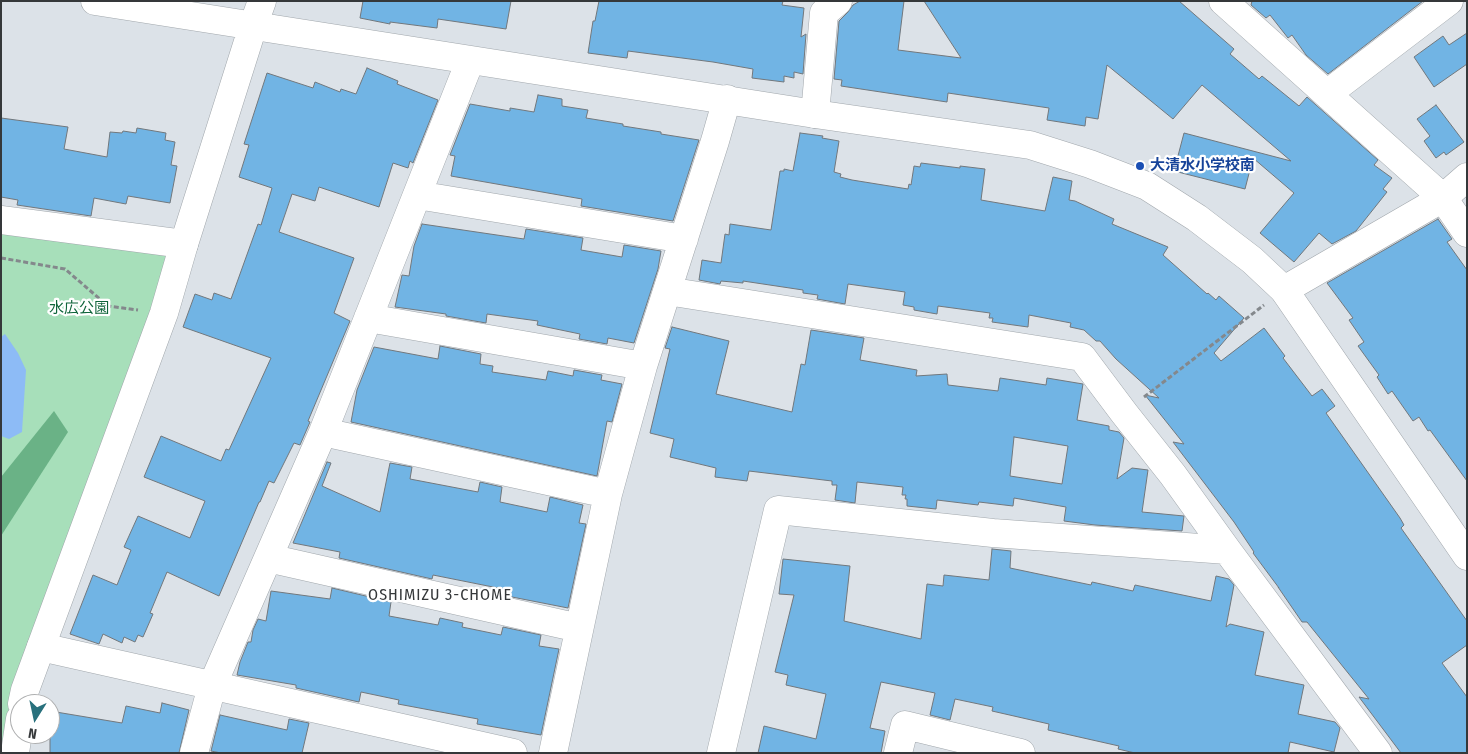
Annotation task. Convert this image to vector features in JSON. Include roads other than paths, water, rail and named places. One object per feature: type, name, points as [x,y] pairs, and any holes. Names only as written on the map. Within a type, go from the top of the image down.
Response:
[{"type":"street","points":[[95,1],[257,14],[470,61],[1030,145],[1090,164],[1146,186],[1197,218],[1252,260],[1284,290],[1467,556]]},
{"type":"street","points":[[1327,94],[1449,1]]},
{"type":"street","points":[[815,114],[826,5]]},
{"type":"street","points":[[1237,5],[1327,94],[1443,198],[1467,233]]},
{"type":"street","points":[[24,694],[164,313],[257,14]]},
{"type":"street","points":[[194,753],[212,686],[323,432],[470,61]]},
{"type":"street","points":[[553,753],[608,494],[642,366],[716,141],[727,99]]},
{"type":"street","points":[[1284,290],[1443,198],[1467,177]]},
{"type":"street","points":[[417,195],[684,239]]},
{"type":"street","points":[[1,220],[184,244]]},
{"type":"street","points":[[667,291],[1082,357],[1173,475],[1378,753]]},
{"type":"street","points":[[368,318],[642,366]]},
{"type":"street","points":[[323,432],[608,494]]},
{"type":"street","points":[[721,753],[778,510],[993,533],[1227,550]]},
{"type":"street","points":[[268,558],[579,628]]},
{"type":"street","points":[[41,647],[513,753]]},
{"type":"street","points":[[898,753],[905,725],[1021,753]]},
{"type":"water","points":[[5,334],[18,353],[26,370],[22,432],[9,439],[1,436],[1,337]]},
{"type":"place","name":"大清水小学校南","points":[[1140,166]]},
{"type":"district","name":"OSHIMIZU 3-CHOME","points":[[440,596]]},
{"type":"park label","name":"水広公園","points":[[79,309]]}]
